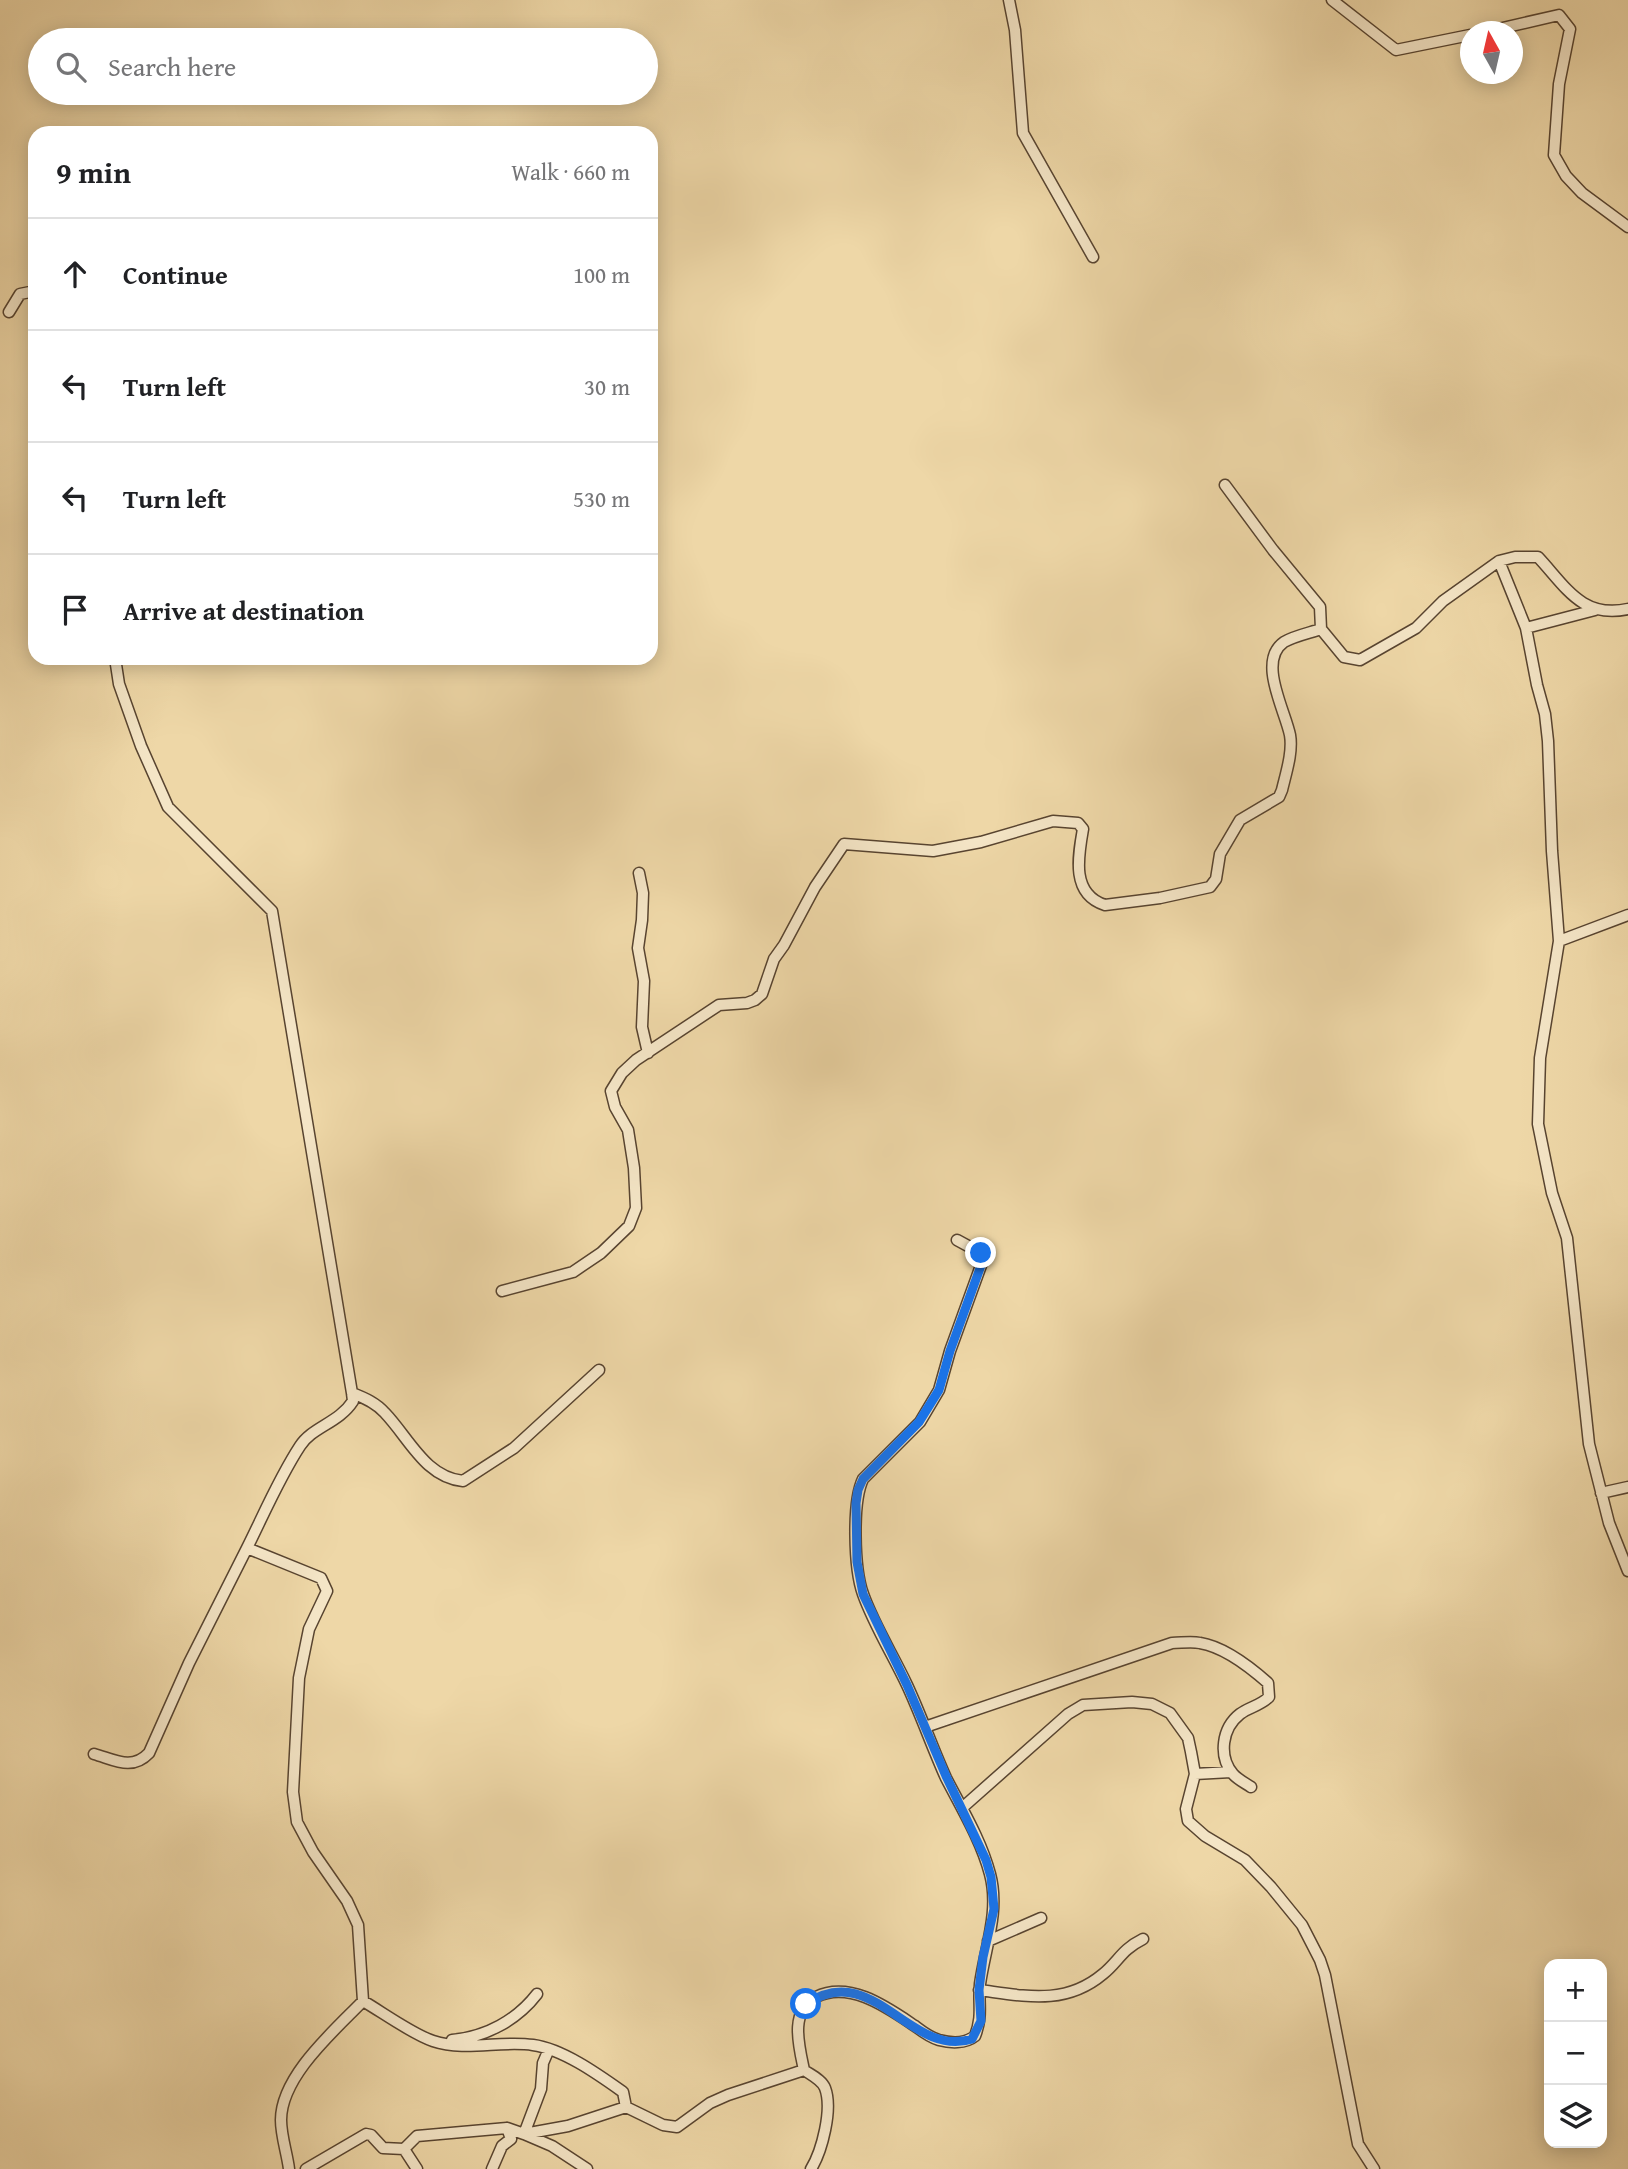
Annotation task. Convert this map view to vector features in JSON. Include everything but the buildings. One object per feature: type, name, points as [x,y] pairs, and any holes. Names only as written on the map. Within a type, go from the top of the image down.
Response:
[{"type":"street","points":[[1009,0],[1015,30],[1023,133],[1093,257]]},
{"type":"street","points":[[1332,0],[1396,50],[1460,37]]},
{"type":"street","points":[[1523,23],[1559,15],[1570,29],[1559,84],[1553,155],[1566,176],[1582,193],[1628,227]]},
{"type":"street","points":[[9,312],[20,294],[28,292]]},
{"type":"street","points":[[1225,485],[1320,607],[1321,629],[1345,657],[1360,660],[1416,628],[1443,601],[1499,561],[1515,558],[1538,557],[1584,605],[1609,612],[1628,609]]},
{"type":"street","points":[[1499,561],[1526,628],[1545,714],[1548,741],[1559,941],[1540,1058],[1538,1124],[1552,1193],[1567,1238],[1588,1444],[1609,1523],[1628,1571]]},
{"type":"street","points":[[1526,628],[1596,610]]},
{"type":"street","points":[[502,1291],[573,1272],[601,1253],[629,1226],[636,1208],[634,1168],[628,1130],[615,1107],[611,1091],[622,1073],[719,1005],[747,1003],[762,994],[774,959],[815,887],[844,844],[933,850],[981,842],[1053,821],[1070,821],[1078,823],[1083,829],[1080,882],[1086,893],[1100,904],[1160,898],[1210,887],[1216,879],[1220,854],[1240,820],[1279,797],[1282,790],[1290,738],[1273,679],[1273,656],[1276,649],[1286,641],[1321,629]]},
{"type":"street","points":[[94,1754],[130,1764],[141,1762],[149,1753],[188,1663],[272,1494],[300,1444],[340,1417],[353,1401],[272,911],[168,807],[141,746],[119,684],[116,665]]},
{"type":"street","points":[[639,873],[643,893],[638,948],[643,981],[642,1027],[648,1054]]},
{"type":"street","points":[[1559,941],[1628,915]]},
{"type":"street","points":[[811,2169],[824,2136],[827,2101],[822,2083],[804,2070],[798,2024],[800,2011],[814,1998],[836,1992],[862,1995],[938,2040],[964,2042],[975,2036],[981,2021],[979,1990],[994,1909],[991,1877],[986,1860],[863,1594],[857,1562],[858,1490],[863,1479],[919,1422],[939,1390],[983,1260],[981,1253],[957,1240]]},
{"type":"street","points":[[352,1393],[375,1403],[387,1414],[417,1452],[438,1473],[463,1481],[514,1448],[599,1370]]},
{"type":"street","points":[[1601,1493],[1628,1487]]},
{"type":"street","points":[[247,1548],[321,1578],[327,1591],[309,1629],[299,1678],[293,1792],[297,1822],[313,1852],[347,1901],[358,1925],[363,2001],[297,2075],[285,2100],[281,2120],[289,2169]]},
{"type":"street","points":[[925,1727],[1172,1643],[1198,1642],[1231,1655],[1268,1683],[1269,1698],[1241,1713],[1226,1731],[1224,1749],[1231,1772],[1251,1787]]},
{"type":"street","points":[[962,1808],[1068,1714],[1083,1705],[1132,1702],[1162,1707],[1177,1721],[1188,1738],[1195,1774],[1186,1809],[1188,1821],[1205,1836],[1245,1860],[1265,1880],[1302,1925],[1320,1960],[1358,2144],[1374,2169]]},
{"type":"street","points":[[1195,1774],[1231,1772]]},
{"type":"street","points":[[988,1941],[1041,1918]]},
{"type":"street","points":[[979,1990],[1042,1997],[1068,1994],[1105,1973],[1127,1947],[1143,1939]]},
{"type":"street","points":[[435,2042],[469,2039],[500,2026],[527,2007],[537,1994]]},
{"type":"street","points":[[363,2001],[435,2042],[476,2048],[504,2044],[534,2045],[549,2049],[596,2073],[623,2092],[626,2107]]},
{"type":"street","points":[[524,2134],[541,2088],[543,2063],[549,2049]]},
{"type":"street","points":[[524,2134],[568,2126],[626,2107],[663,2125],[677,2127],[710,2103],[804,2070]]},
{"type":"street","points":[[492,2169],[502,2146],[511,2139],[507,2128]]},
{"type":"street","points":[[306,2169],[366,2134],[372,2135],[383,2148],[404,2149],[417,2136],[507,2128],[552,2146],[587,2169]]},
{"type":"street","points":[[404,2149],[417,2169]]},
{"type":"route","points":[[806,2004],[825,1993],[862,1995],[925,2034],[951,2042],[972,2039],[981,2021],[979,1990],[994,1909],[991,1877],[986,1860],[907,1685],[863,1594],[857,1562],[856,1503],[863,1479],[919,1422],[939,1390],[983,1260],[981,1253]]}]
